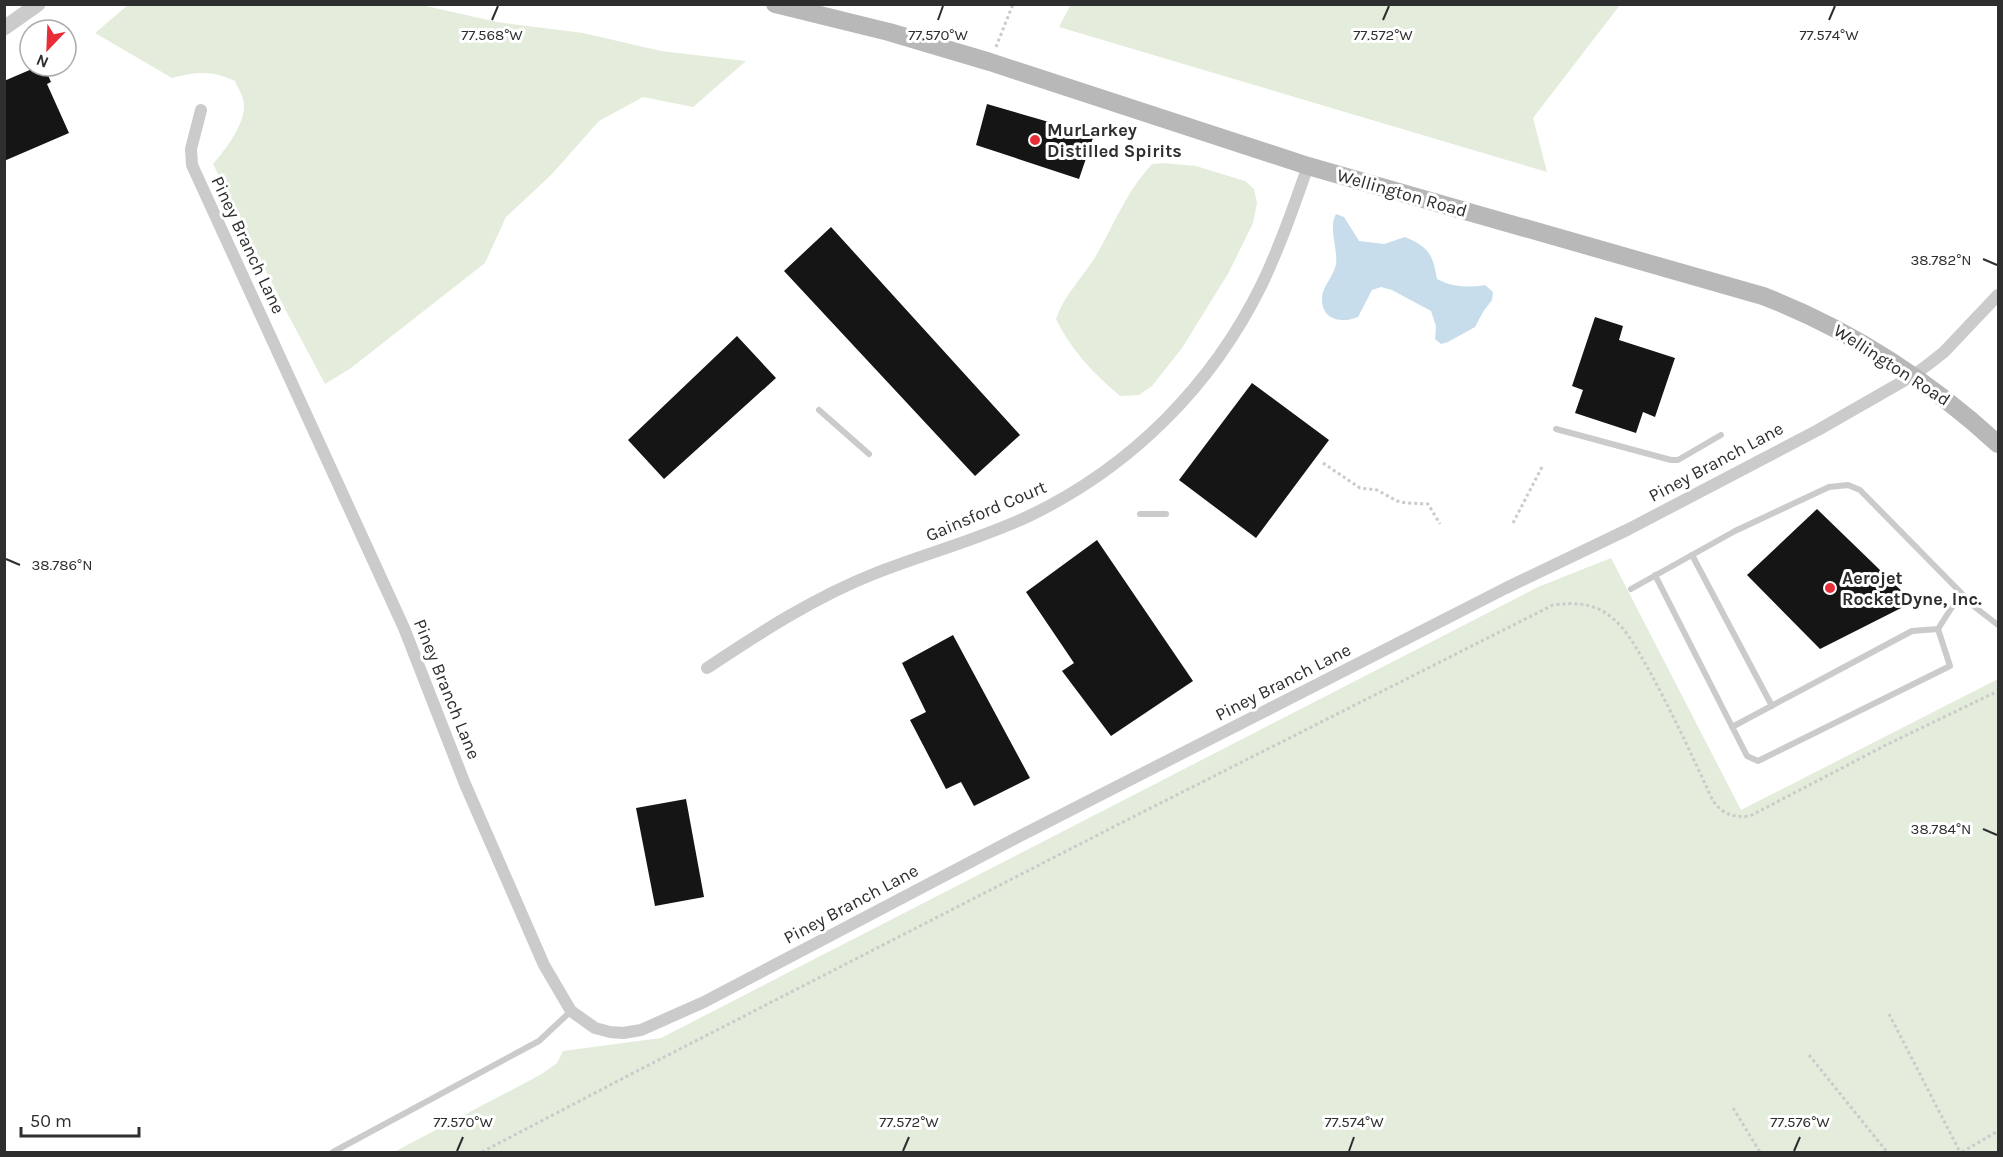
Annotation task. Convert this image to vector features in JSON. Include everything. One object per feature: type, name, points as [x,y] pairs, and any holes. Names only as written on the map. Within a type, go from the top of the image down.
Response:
[{"type":"main road","name":"Wellington Road","points":[[775,4],[889,32],[990,62],[1308,166],[1763,296],[1828,324],[1873,348],[1962,410],[1998,444]]},
{"type":"street","points":[[4,28],[38,4]]},
{"type":"street","name":"Piney Branch Lane","points":[[201,110],[191,149],[192,165],[404,628],[465,784],[528,931],[544,965],[572,1011],[595,1028],[610,1032],[623,1033],[641,1030],[704,1002],[1136,777],[1506,588],[1629,529],[1818,430],[1914,375],[1944,352],[1998,295]]},
{"type":"street","name":"Gainsford Court","points":[[707,668],[784,618],[836,591],[876,573],[977,538],[1045,507],[1094,478],[1132,451],[1177,409],[1204,376],[1240,324],[1262,284],[1308,166]]},
{"type":"lane","points":[[819,410],[869,454]]},
{"type":"lane","points":[[1556,429],[1671,460],[1678,460],[1722,435]]},
{"type":"lane","points":[[1631,589],[1735,531],[1830,487],[1848,484],[1860,490],[1976,608],[1998,625]]},
{"type":"lane","points":[[1140,514],[1166,514]]},
{"type":"lane","points":[[1692,555],[1772,706]]},
{"type":"lane","points":[[1655,575],[1747,756],[1758,761],[1950,666],[1938,628]]},
{"type":"lane","points":[[1938,628],[1961,592]]},
{"type":"lane","points":[[1732,727],[1912,631],[1938,628]]},
{"type":"lane","points":[[333,1152],[539,1041],[572,1011]]},
{"type":"path","points":[[990,62],[1013,4]]},
{"type":"path","points":[[1323,463],[1360,488],[1377,490],[1401,502],[1428,504],[1440,524]]},
{"type":"path","points":[[1513,523],[1542,466]]},
{"type":"path","points":[[482,1152],[1135,816],[1553,605],[1584,604],[1610,616],[1621,627],[1638,651],[1662,695],[1713,801],[1719,810],[1740,818],[1750,816],[1886,745],[1998,691]]},
{"type":"path","points":[[1889,1014],[1961,1152],[1998,1131]]},
{"type":"path","points":[[1809,1056],[1887,1152]]},
{"type":"path","points":[[1732,1108],[1760,1152]]},
{"type":"green space","points":[[417,4],[497,22],[583,33],[661,51],[746,61],[693,107],[643,97],[599,121],[552,174],[506,217],[485,263],[351,368],[325,384],[213,164],[235,134],[243,116],[243,99],[235,81],[204,73],[172,78],[95,33],[128,5]]},
{"type":"green space","points":[[1071,4],[1620,5],[1533,118],[1547,172],[1059,27]]},
{"type":"green space","points":[[1152,164],[1196,166],[1245,181],[1254,189],[1257,203],[1253,223],[1229,272],[1182,348],[1152,386],[1139,395],[1120,396],[1101,379],[1068,341],[1056,319],[1069,294],[1096,256],[1135,185]]},
{"type":"green space","points":[[1611,558],[1741,810],[1998,679],[1998,1152],[394,1152],[540,1075],[557,1063],[563,1051],[661,1038],[1538,587]]},
{"type":"water","points":[[1336,214],[1344,217],[1359,241],[1384,244],[1405,237],[1420,244],[1425,248],[1434,264],[1437,279],[1460,286],[1485,285],[1493,292],[1492,300],[1475,327],[1441,344],[1435,339],[1436,326],[1431,311],[1392,290],[1381,287],[1372,290],[1358,317],[1339,320],[1329,316],[1325,311],[1322,298],[1336,264],[1333,225]]},
{"type":"building","points":[[18,75],[18,78],[49,78],[51,82],[47,84],[69,133],[4,161],[4,81]]},
{"type":"building","name":"MurLarkey Distilled Spirits","points":[[987,104],[1094,135],[1079,179],[976,145]]},
{"type":"building","points":[[831,227],[1020,435],[975,476],[784,271]]},
{"type":"building","points":[[1595,317],[1623,326],[1619,340],[1675,358],[1655,417],[1643,412],[1636,433],[1575,413],[1583,390],[1572,386]]},
{"type":"building","points":[[737,336],[776,378],[664,479],[628,440]]},
{"type":"building","points":[[1252,383],[1329,440],[1256,538],[1179,480]]},
{"type":"building","name":"Aerojet RocketDyne, Inc.","points":[[1817,509],[1913,602],[1820,649],[1747,575]]},
{"type":"building","points":[[1097,540],[1193,681],[1111,736],[1062,671],[1074,663],[1026,592]]},
{"type":"building","points":[[953,635],[1030,778],[974,806],[961,782],[946,789],[910,720],[926,712],[902,663]]},
{"type":"building","points":[[686,799],[704,897],[655,906],[636,808]]},
{"type":"place","name":"MurLarkey Distilled Spirits","points":[[1035,140]]},
{"type":"place","name":"Aerojet RocketDyne, Inc.","points":[[1830,588]]}]
